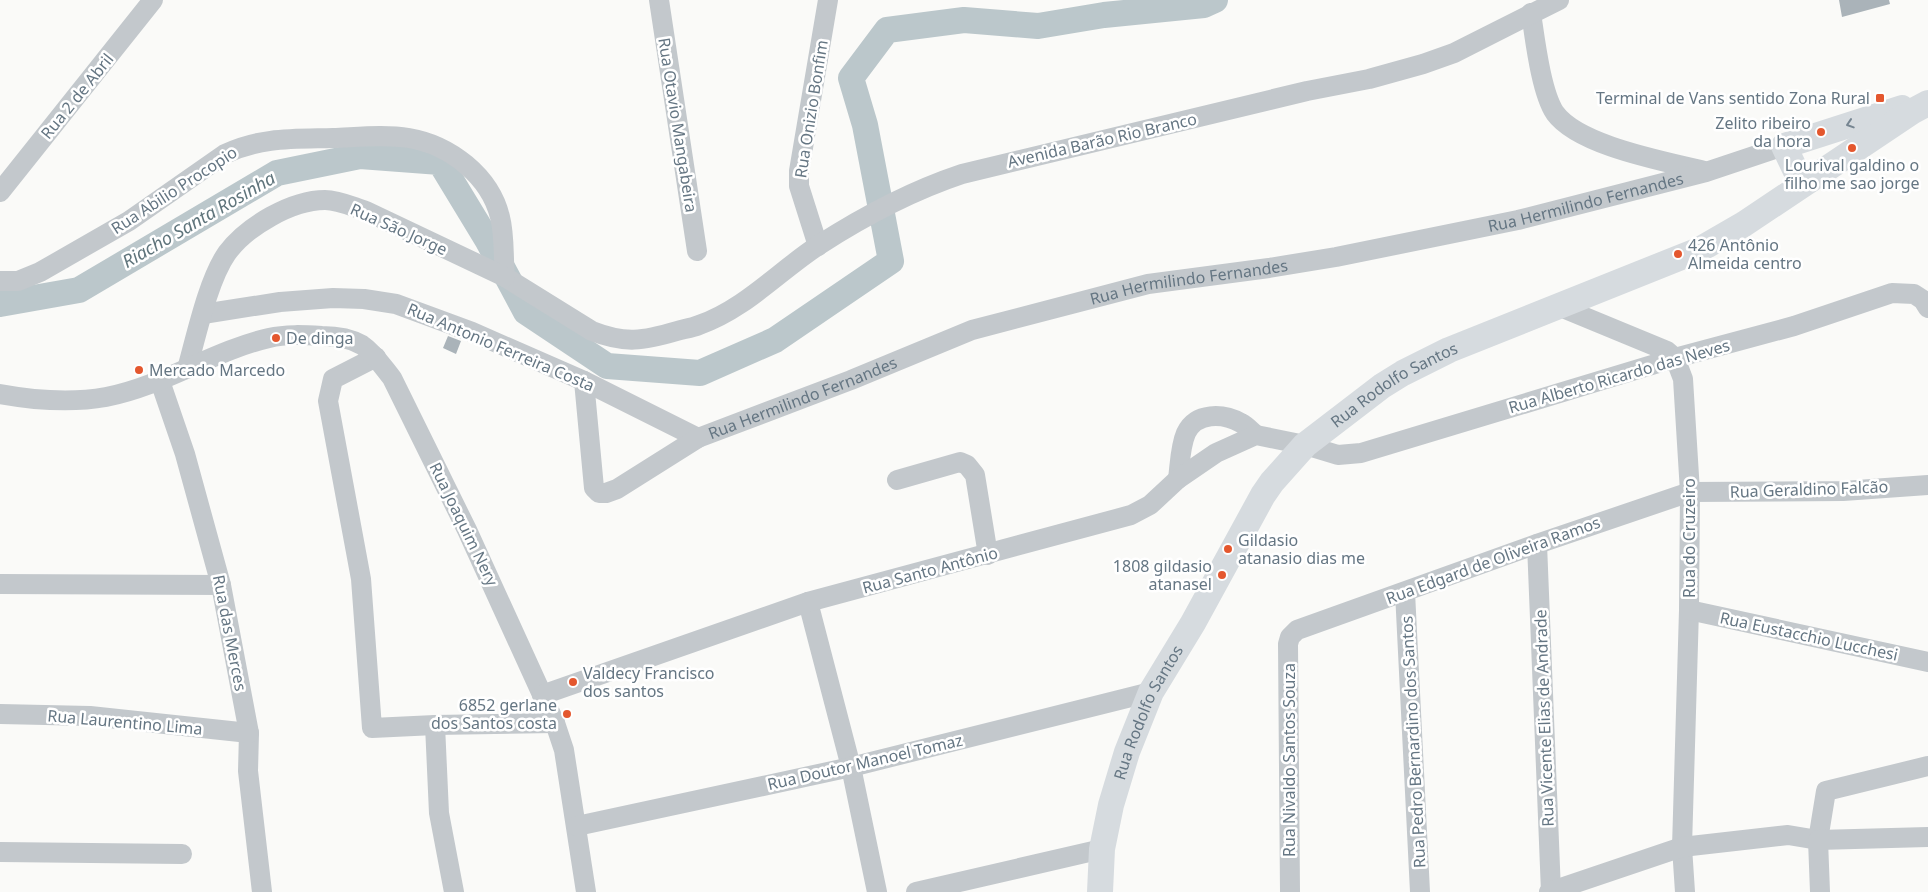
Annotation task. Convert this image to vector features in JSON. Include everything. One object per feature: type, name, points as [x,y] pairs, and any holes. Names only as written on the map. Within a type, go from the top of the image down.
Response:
[{"type":"main road","name":"Rua Hermilindo Fernandes","points":[[1784,146],[1900,108],[1921,107]]},
{"type":"main road","name":"Rua Rodolfo Santos","points":[[1100,892],[1102,849],[1118,780],[1151,692],[1193,624],[1255,508],[1272,482],[1305,445],[1382,386],[1403,373],[1449,350],[1699,250],[1744,224],[1921,107]]},
{"type":"main road","points":[[1784,146],[1802,184]]},
{"type":"street","name":"Rua 2 de Abril","points":[[0,192],[153,0]]},
{"type":"street","name":"Rua Otavio Mangabeira","points":[[659,0],[697,251]]},
{"type":"street","name":"Rua Onizio Bonfim","points":[[818,246],[799,186],[799,172],[828,0]]},
{"type":"street","name":"Avenida Barão Rio Branco","points":[[505,278],[586,328],[607,337],[630,340],[656,338],[700,325],[729,310],[756,293],[818,246],[880,208],[930,184],[962,174],[1298,94],[1369,79],[1423,64],[1454,53],[1559,0]]},
{"type":"street","points":[[1530,13],[1542,78],[1555,112],[1570,128],[1618,148],[1706,172]]},
{"type":"street","name":"Rua Abilio Procopio","points":[[0,281],[18,281],[40,272],[129,221],[225,154],[242,146],[292,139],[385,137],[410,138],[443,150],[462,161],[478,176],[493,197],[500,217],[505,278]]},
{"type":"street","name":"Rua Hermilindo Fernandes","points":[[584,381],[592,479],[594,488],[599,493],[606,493],[617,489],[698,438],[851,380],[972,330],[1148,284],[1270,268],[1336,257],[1518,220],[1706,172],[1784,146]]},
{"type":"street","name":"Rua São Jorge","points":[[187,369],[211,286],[227,254],[258,225],[289,207],[306,201],[334,201],[366,211],[505,278]]},
{"type":"street","name":"Rua Alberto Ricardo das Neves","points":[[1305,445],[1338,455],[1361,453],[1675,358],[1794,326],[1892,293],[1914,294],[1923,300],[1928,308]]},
{"type":"street","name":"Rua Antonio Ferreira Costa","points":[[203,314],[280,302],[333,298],[364,299],[396,304],[472,332],[584,381],[698,438]]},
{"type":"street","points":[[1558,306],[1667,351],[1675,358]]},
{"type":"street","name":"Rua Joaquim Nery","points":[[0,394],[40,399],[86,400],[107,397],[160,380],[270,337],[299,334],[349,339],[376,357],[392,378],[467,530],[555,722],[564,750],[586,892]]},
{"type":"street","points":[[376,357],[333,379],[328,401],[362,579],[372,728],[555,722]]},
{"type":"street","name":"Rua do Cruzeiro","points":[[1675,358],[1684,379],[1690,492],[1689,610],[1682,847],[1685,892]]},
{"type":"street","name":"Rua das Merces","points":[[160,380],[185,454],[222,585],[250,733],[248,771],[262,892]]},
{"type":"street","points":[[1178,479],[1182,444],[1186,433],[1198,420],[1217,416],[1231,418],[1242,423],[1256,435],[1305,445]]},
{"type":"street","name":"Rua Santo Antônio","points":[[542,695],[808,602],[1131,515],[1150,505],[1178,479],[1216,453],[1256,435]]},
{"type":"street","points":[[897,480],[960,462],[967,465],[976,475],[988,555]]},
{"type":"street","name":"Rua Geraldino Falcão","points":[[1690,492],[1843,491],[1928,485]]},
{"type":"street","name":"Rua Edgard de Oliveira Ramos","points":[[1297,630],[1537,544],[1690,492]]},
{"type":"street","name":"Rua Vicente Elias de Andrade","points":[[1537,544],[1550,892]]},
{"type":"street","points":[[0,584],[222,585]]},
{"type":"street","name":"Rua Pedro Bernardino dos Santos","points":[[1405,592],[1420,892]]},
{"type":"street","points":[[808,602],[851,767],[877,892]]},
{"type":"street","name":"Rua Eustacchio Lucchesi","points":[[1689,610],[1928,662]]},
{"type":"street","name":"Rua Nivaldo Santos Souza","points":[[1290,892],[1288,644],[1290,638],[1297,630]]},
{"type":"street","name":"Rua Doutor Manoel Tomaz","points":[[577,826],[851,767],[1151,692]]},
{"type":"street","name":"Rua Laurentino Lima","points":[[0,714],[90,716],[250,733]]},
{"type":"street","points":[[436,725],[440,813],[454,892]]},
{"type":"street","points":[[1820,892],[1818,840],[1826,791],[1928,766]]},
{"type":"street","points":[[1550,892],[1682,847],[1788,835],[1818,840],[1928,837]]},
{"type":"street","points":[[916,892],[1102,849]]},
{"type":"street","points":[[0,852],[182,854]]},
{"type":"building","points":[[1839,0],[1889,0],[1890,4],[1842,17]]},
{"type":"building","points":[[448,336],[461,341],[456,354],[443,348]]},
{"type":"waterway","name":"Riacho Santa Rosinha","points":[[0,304],[79,290],[277,173],[360,156],[440,162],[488,241],[526,312],[607,366],[700,373],[775,340],[891,261],[865,125],[851,78],[887,30],[964,20],[1038,26],[1104,15],[1204,5],[1215,0]]},
{"type":"place","name":"Terminal de Vans sentido Zona Rural","points":[[1880,98]]},
{"type":"place","name":"Zelito ribeiro da hora","points":[[1821,132]]},
{"type":"place","name":"Lourival galdino o filho me sao jorge","points":[[1852,148]]},
{"type":"place","name":"426 Antônio Almeida centro","points":[[1678,254]]},
{"type":"place","name":"De dinga","points":[[276,338]]},
{"type":"place","name":"Mercado Marcedo","points":[[139,370]]},
{"type":"place","name":"Gildasio atanasio dias me","points":[[1228,549]]},
{"type":"place","name":"1808 gildasio atanasel","points":[[1222,575]]},
{"type":"place","name":"Valdecy Francisco dos santos","points":[[573,682]]},
{"type":"place","name":"6852 gerlane dos Santos costa","points":[[567,714]]}]
